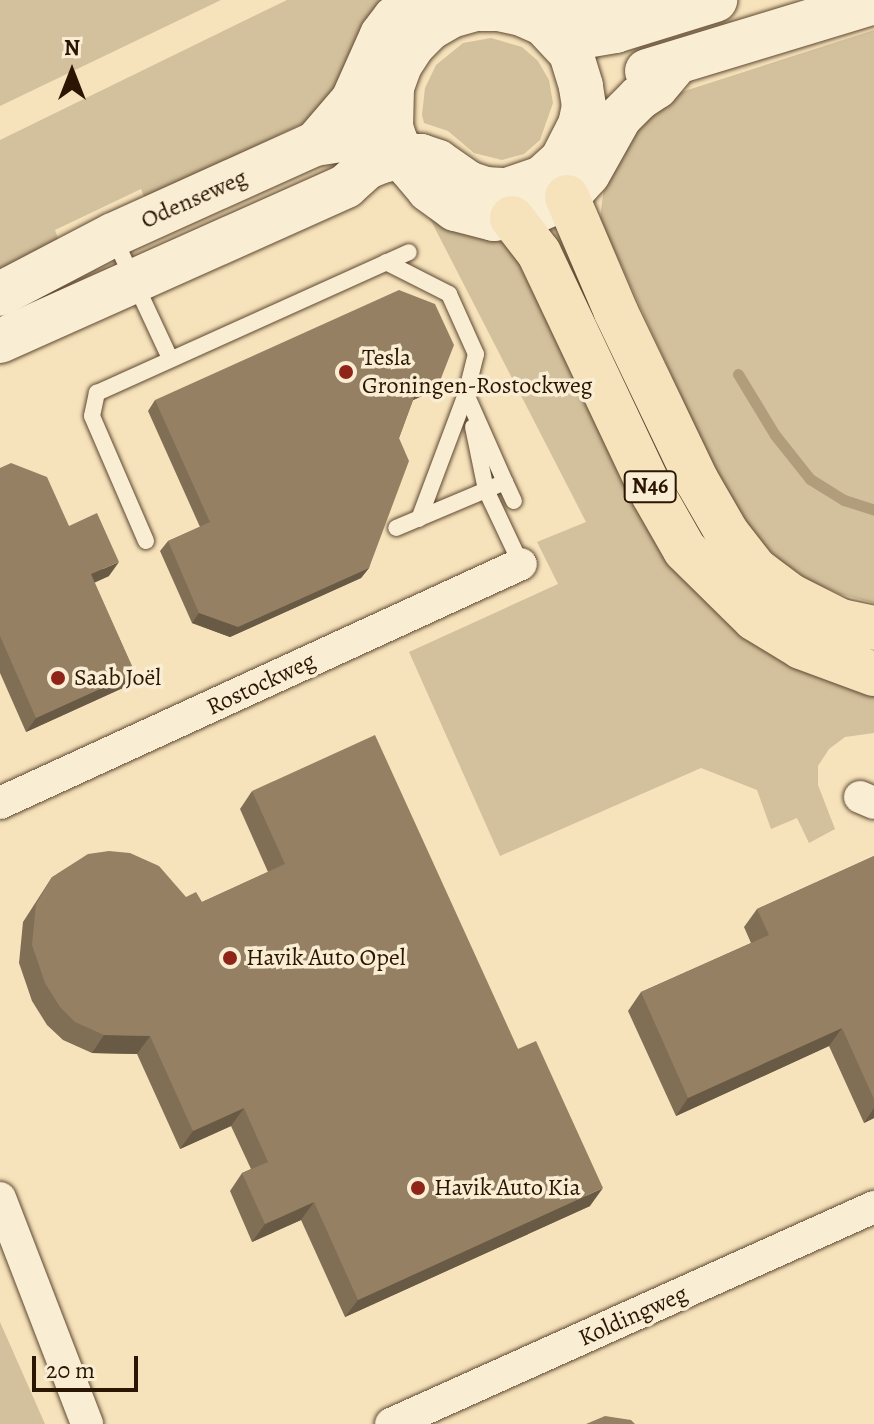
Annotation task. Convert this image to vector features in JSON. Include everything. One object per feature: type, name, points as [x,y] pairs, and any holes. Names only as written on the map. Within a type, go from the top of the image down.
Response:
[{"type":"highway","name":"N46","points":[[561,183],[697,481],[727,533],[755,569],[791,596],[841,621],[874,628]]},
{"type":"highway","name":"N46","points":[[512,218],[539,253],[653,494],[685,550],[755,619],[801,647],[874,674]]},
{"type":"main road","points":[[315,144],[332,120],[353,100],[382,35],[395,18],[418,0]]},
{"type":"main road","points":[[561,183],[512,218],[494,219],[455,209],[411,168],[396,142],[390,111],[392,87],[413,45],[430,28],[451,16],[475,9],[499,9],[544,24],[562,20],[615,31],[715,0]]},
{"type":"main road","points":[[595,124],[620,117],[639,98],[656,87],[675,64],[874,2]]},
{"type":"main road","points":[[411,168],[421,156],[438,162],[468,183],[485,189],[561,183],[588,174],[595,124],[562,20]]},
{"type":"main road","name":"Odenseweg","points":[[0,294],[113,235],[315,144],[341,140],[390,111]]},
{"type":"main road","name":"Odenseweg","points":[[0,341],[346,186],[376,187],[411,168]]},
{"type":"street","name":"Rostockweg","points":[[0,803],[521,564]]},
{"type":"street","points":[[0,1198],[87,1424]]},
{"type":"street","name":"Koldingweg","points":[[391,1424],[874,1207]]},
{"type":"lane","points":[[113,235],[170,358]]},
{"type":"lane","points":[[146,541],[92,416],[97,393],[409,252]]},
{"type":"lane","points":[[386,262],[449,294],[476,354],[466,394],[419,519]]},
{"type":"lane","points":[[466,394],[514,501]]},
{"type":"lane","points":[[466,394],[486,490],[521,564]]},
{"type":"lane","points":[[396,528],[505,482]]},
{"type":"shaded area","points":[[0,0],[221,0],[0,106]]},
{"type":"shaded area","points":[[287,0],[397,0],[316,117],[145,199],[141,189],[55,230],[59,241],[0,278],[0,140]]},
{"type":"shaded area","points":[[874,30],[874,603],[840,594],[810,581],[782,562],[739,522],[600,219],[605,178],[632,124],[669,96]]},
{"type":"shaded area","points":[[491,38],[522,47],[538,61],[549,80],[553,103],[540,140],[524,154],[502,160],[474,153],[448,131],[424,123],[422,115],[425,88],[436,65],[463,43]]},
{"type":"shaded area","points":[[424,207],[510,246],[521,258],[677,565],[723,619],[779,657],[874,694],[874,733],[845,737],[829,749],[818,766],[818,785],[835,829],[809,843],[797,818],[771,829],[757,790],[701,768],[500,856],[409,652],[558,584],[537,542],[586,522]]},
{"type":"shaded area","points":[[0,1322],[45,1424],[0,1424]]},
{"type":"building","points":[[399,290],[435,304],[454,345],[440,381],[416,392],[399,438],[409,461],[369,568],[238,627],[199,613],[168,541],[210,522],[155,400]]},
{"type":"building","points":[[11,463],[47,477],[69,526],[97,513],[119,562],[91,574],[135,673],[36,718],[0,636],[0,468]]},
{"type":"building","points":[[375,735],[518,1049],[536,1041],[603,1188],[358,1300],[314,1202],[265,1224],[242,1173],[268,1162],[244,1108],[193,1131],[150,1036],[104,1035],[75,1022],[60,1007],[45,983],[32,945],[36,904],[52,877],[88,854],[109,851],[130,853],[159,866],[186,897],[196,892],[202,902],[285,864],[252,791]]},
{"type":"building","points":[[874,856],[874,1099],[842,1028],[688,1098],[641,992],[769,935],[757,909]]},
{"type":"building","points":[[605,1416],[631,1420],[635,1424],[586,1424]]},
{"type":"waterway","points":[[738,374],[775,435],[810,479],[844,500],[874,510]]},
{"type":"place","name":"Tesla Groningen-Rostockweg","points":[[346,372]]},
{"type":"place","name":"Saab Joël","points":[[58,678]]},
{"type":"place","name":"Havik Auto Opel","points":[[230,958]]},
{"type":"place","name":"Havik Auto Kia","points":[[418,1188]]}]
